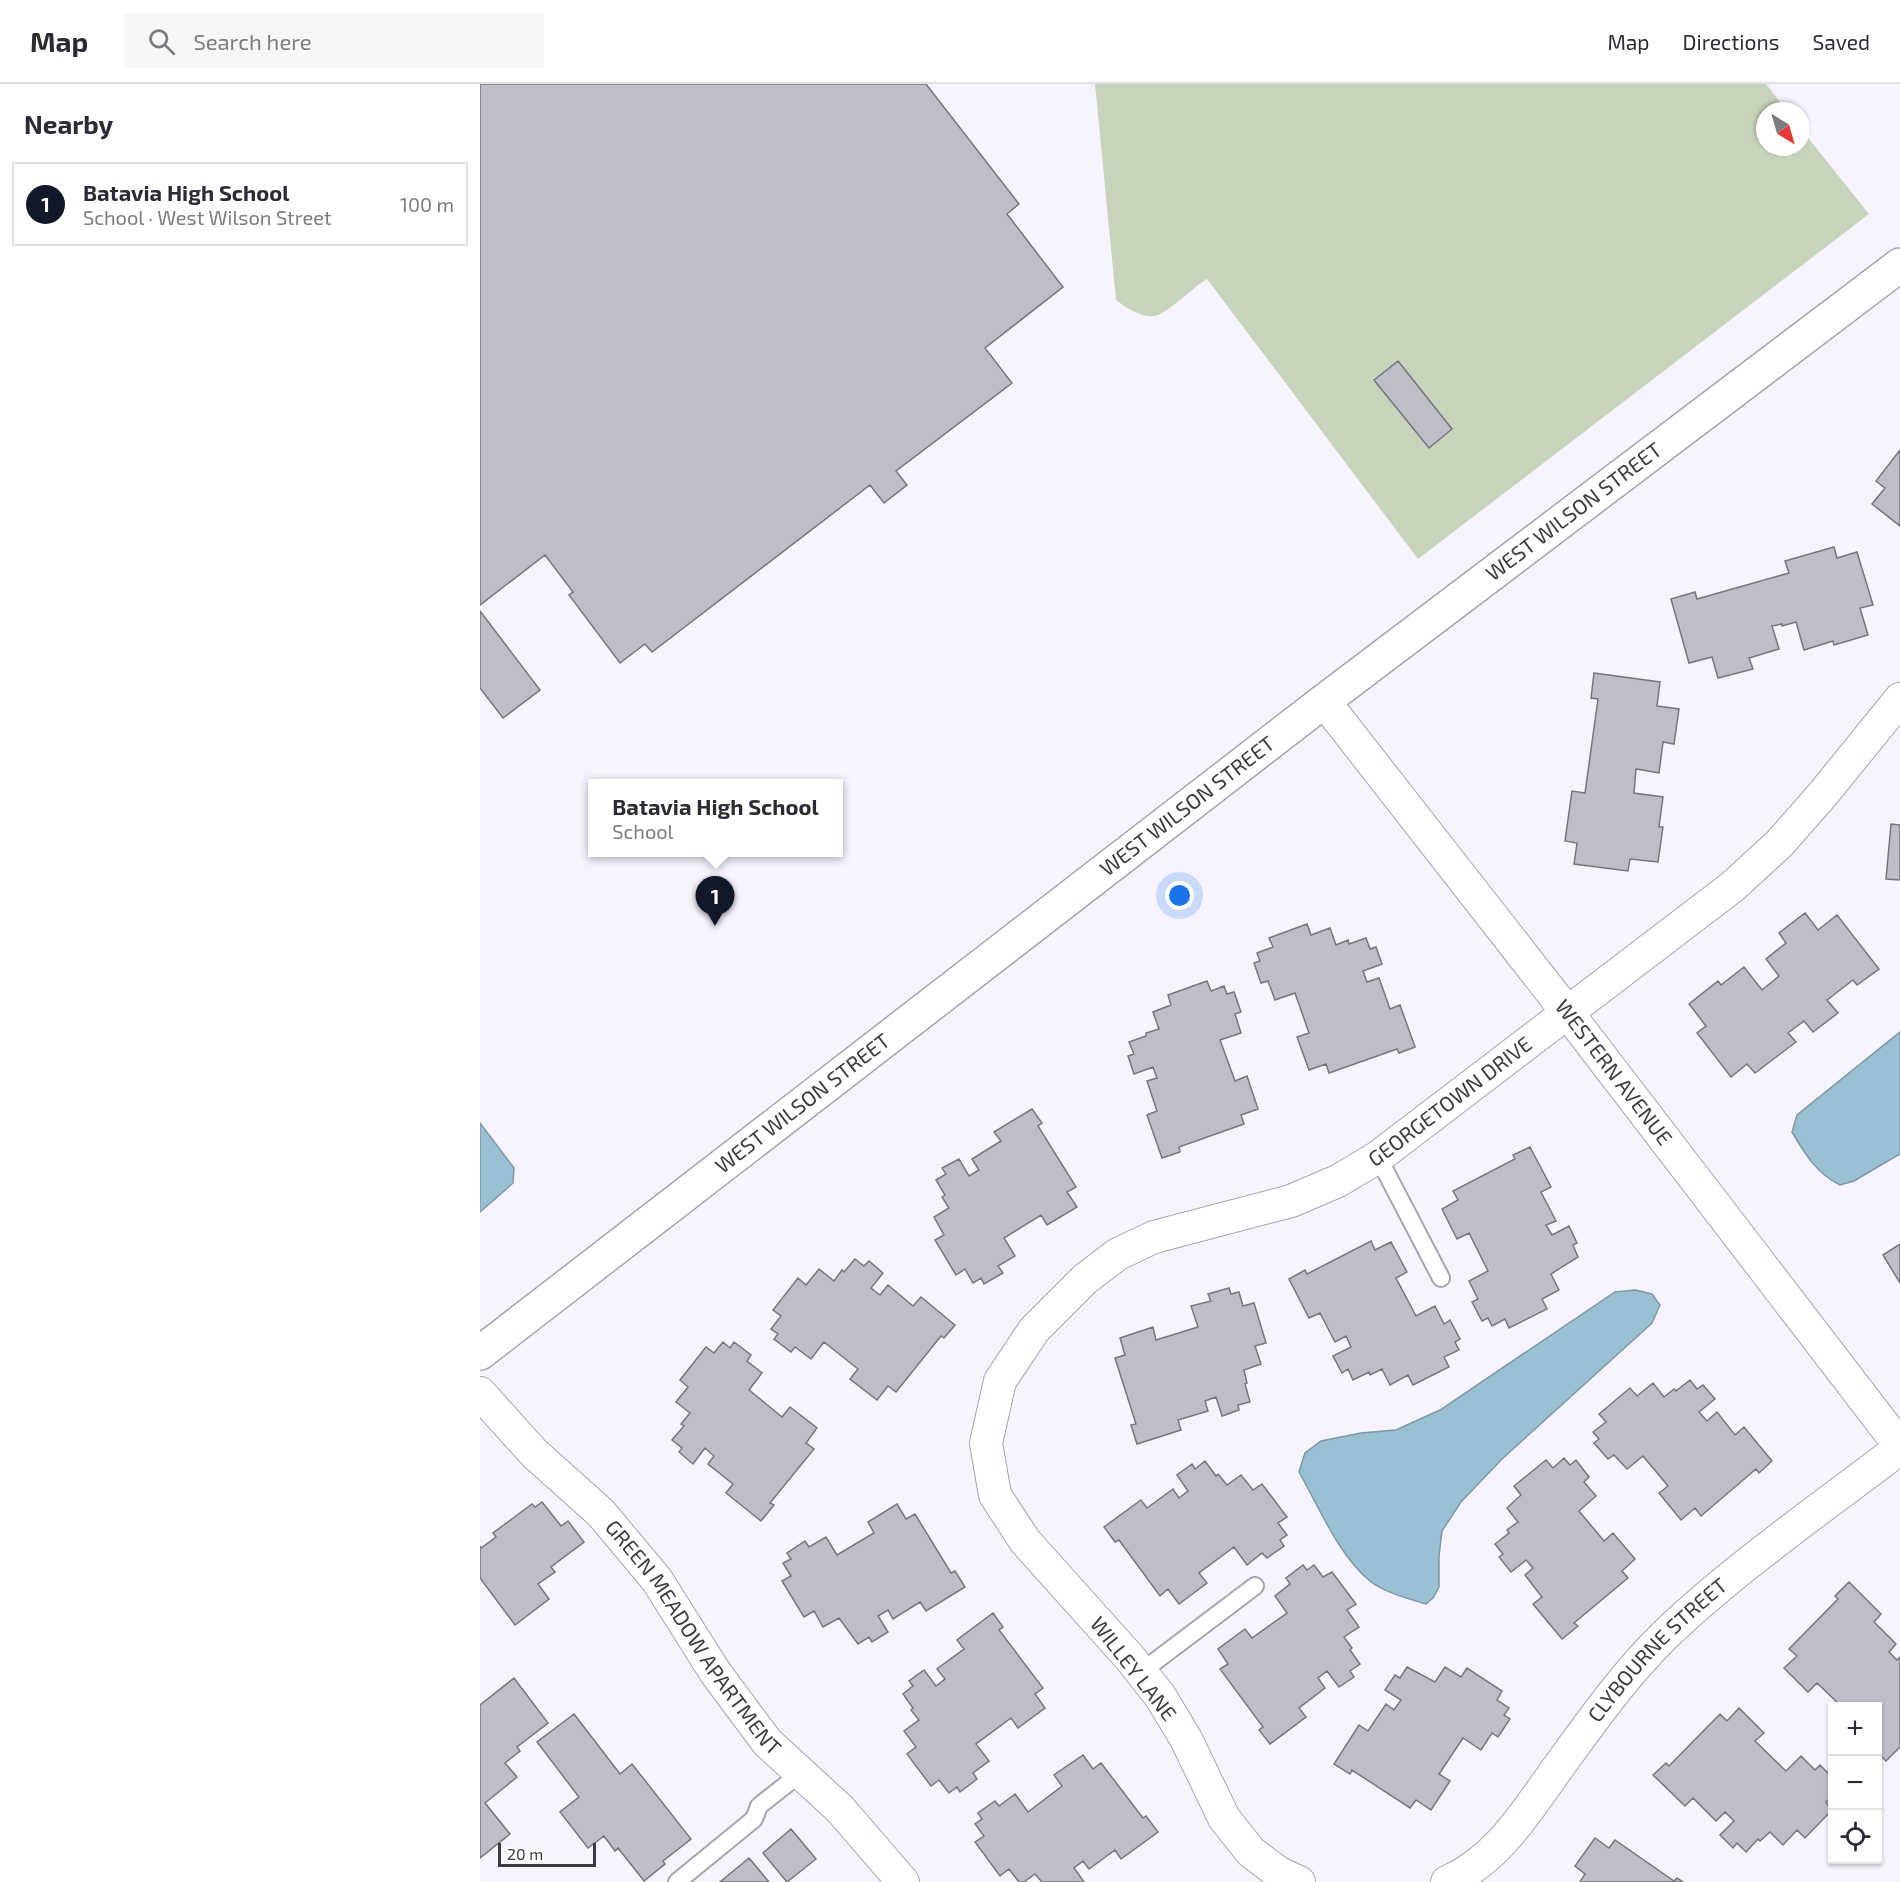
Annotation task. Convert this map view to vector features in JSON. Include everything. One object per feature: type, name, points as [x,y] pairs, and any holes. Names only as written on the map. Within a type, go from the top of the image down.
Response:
[{"type":"main road","name":"WEST WILSON STREET","points":[[480,1353],[1324,701],[1900,265]]},
{"type":"street","name":"GEORGETOWN DRIVE","points":[[986,1443],[1000,1381],[1034,1330],[1085,1279],[1118,1254],[1154,1237],[1291,1201],[1338,1181],[1378,1157],[1732,887],[1779,844],[1824,794],[1900,699]]},
{"type":"street","name":"WESTERN AVENUE","points":[[1324,701],[1900,1447]]},
{"type":"street","name":"GREEN MEADOW APARTMENT","points":[[480,1393],[534,1453],[608,1521],[657,1580],[715,1672],[767,1742],[840,1809],[903,1882]]},
{"type":"street","name":"WILLEY LANE","points":[[986,1443],[995,1495],[1025,1541],[1160,1696],[1186,1739],[1224,1818],[1251,1852],[1279,1873],[1299,1882]]},
{"type":"street","name":"CLYBOURNE STREET","points":[[1447,1882],[1484,1861],[1510,1832],[1613,1692],[1665,1636],[1723,1584],[1900,1447]]},
{"type":"lane","points":[[1378,1157],[1441,1278]]},
{"type":"lane","points":[[1141,1672],[1255,1586]]},
{"type":"lane","points":[[677,1882],[754,1820],[759,1806],[801,1773]]},
{"type":"green space","points":[[1095,84],[1766,84],[1780,102],[1756,102],[1756,156],[1810,156],[1810,140],[1869,214],[1418,559],[1207,279],[1158,315],[1141,315],[1116,300]]},
{"type":"water","points":[[1900,1032],[1900,1154],[1854,1181],[1840,1185],[1818,1169],[1792,1132],[1797,1115]]},
{"type":"water","points":[[480,1123],[514,1168],[513,1183],[480,1212]]},
{"type":"water","points":[[1635,1290],[1652,1294],[1660,1305],[1652,1323],[1502,1459],[1461,1502],[1442,1531],[1439,1587],[1433,1598],[1426,1604],[1396,1595],[1375,1585],[1359,1571],[1339,1545],[1299,1472],[1305,1453],[1321,1441],[1361,1433],[1396,1430],[1440,1410],[1615,1292]]},
{"type":"building","points":[[480,84],[926,84],[1019,204],[1007,214],[1063,287],[985,348],[1012,383],[896,471],[907,485],[884,503],[870,485],[652,652],[645,644],[620,663],[569,595],[573,592],[545,555],[480,605]]},
{"type":"building","points":[[1398,361],[1452,429],[1429,448],[1374,380]]},
{"type":"building","points":[[1900,450],[1900,526],[1872,504],[1885,488],[1876,481]]},
{"type":"building","points":[[1834,547],[1837,558],[1857,552],[1873,605],[1860,608],[1868,635],[1834,645],[1833,641],[1804,650],[1796,622],[1782,626],[1782,624],[1772,626],[1779,649],[1749,658],[1753,669],[1718,678],[1712,657],[1689,663],[1671,599],[1695,592],[1697,599],[1789,573],[1785,561]]},
{"type":"building","points":[[480,611],[540,690],[503,718],[480,688]]},
{"type":"building","points":[[1594,673],[1660,682],[1657,706],[1679,709],[1674,744],[1663,742],[1659,773],[1636,769],[1634,793],[1663,797],[1659,827],[1663,827],[1658,862],[1630,859],[1628,871],[1574,864],[1577,843],[1565,841],[1572,791],[1585,793],[1598,699],[1591,698]]},
{"type":"building","points":[[1891,824],[1900,825],[1900,880],[1886,879]]},
{"type":"building","points":[[1805,913],[1818,930],[1837,915],[1879,969],[1857,985],[1853,980],[1827,1000],[1838,1013],[1813,1032],[1804,1021],[1788,1033],[1796,1042],[1755,1073],[1747,1064],[1731,1077],[1697,1033],[1706,1026],[1689,1004],[1718,981],[1721,985],[1744,967],[1762,990],[1779,976],[1766,959],[1786,943],[1779,933]]},
{"type":"building","points":[[1307,924],[1311,935],[1330,928],[1336,945],[1348,940],[1349,944],[1366,938],[1370,949],[1376,947],[1382,964],[1363,971],[1367,982],[1379,978],[1390,1009],[1400,1005],[1415,1047],[1399,1053],[1397,1049],[1329,1073],[1326,1064],[1309,1070],[1297,1037],[1309,1033],[1295,993],[1275,1000],[1268,981],[1261,983],[1254,963],[1260,961],[1257,953],[1273,947],[1269,938]]},
{"type":"building","points":[[1207,981],[1211,991],[1224,986],[1227,994],[1234,992],[1241,1012],[1235,1014],[1241,1033],[1220,1040],[1235,1081],[1247,1076],[1258,1109],[1241,1115],[1244,1124],[1179,1147],[1180,1152],[1162,1158],[1147,1115],[1157,1111],[1147,1081],[1157,1078],[1153,1067],[1134,1074],[1128,1056],[1134,1054],[1129,1042],[1159,1029],[1153,1012],[1171,1005],[1168,995]]},
{"type":"building","points":[[1032,1109],[1042,1123],[1038,1126],[1076,1187],[1067,1192],[1077,1207],[1047,1225],[1041,1215],[1004,1238],[1015,1256],[998,1266],[1003,1273],[984,1284],[981,1278],[973,1283],[965,1269],[956,1275],[935,1240],[944,1235],[934,1217],[949,1208],[942,1197],[945,1195],[936,1180],[946,1174],[942,1168],[959,1159],[969,1176],[979,1170],[972,1159],[1001,1141],[994,1132]]},
{"type":"building","points":[[1530,1147],[1551,1187],[1541,1192],[1556,1221],[1546,1225],[1552,1235],[1569,1226],[1577,1243],[1573,1245],[1578,1257],[1551,1274],[1559,1290],[1542,1299],[1547,1309],[1509,1328],[1505,1319],[1492,1326],[1488,1318],[1482,1321],[1472,1302],[1478,1299],[1469,1281],[1488,1271],[1469,1233],[1457,1239],[1442,1209],[1458,1200],[1453,1191],[1515,1159],[1513,1155]]},
{"type":"building","points":[[1371,1241],[1375,1250],[1391,1242],[1407,1272],[1396,1278],[1416,1316],[1435,1306],[1444,1324],[1450,1320],[1460,1339],[1455,1342],[1459,1350],[1444,1357],[1449,1367],[1413,1385],[1408,1375],[1390,1385],[1382,1369],[1370,1375],[1369,1372],[1353,1380],[1348,1369],[1342,1373],[1333,1356],[1351,1347],[1346,1336],[1335,1342],[1320,1313],[1309,1318],[1289,1279],[1305,1270],[1307,1274]]},
{"type":"building","points":[[1900,1244],[1900,1283],[1883,1255]]},
{"type":"building","points":[[855,1259],[864,1266],[869,1261],[883,1273],[871,1288],[880,1295],[888,1285],[913,1306],[921,1297],[955,1325],[944,1338],[941,1336],[896,1392],[888,1386],[877,1400],[850,1379],[858,1369],[824,1342],[811,1359],[795,1347],[791,1352],[774,1339],[778,1334],[771,1329],[781,1316],[773,1310],[798,1278],[806,1285],[819,1269],[834,1281],[842,1270],[844,1272]]},
{"type":"building","points":[[1229,1288],[1231,1294],[1239,1292],[1243,1306],[1254,1303],[1266,1343],[1255,1346],[1261,1364],[1244,1370],[1250,1402],[1238,1405],[1239,1410],[1222,1416],[1216,1397],[1205,1401],[1208,1411],[1178,1420],[1181,1430],[1137,1444],[1131,1425],[1136,1424],[1115,1358],[1125,1355],[1120,1338],[1153,1327],[1156,1340],[1198,1327],[1191,1306],[1211,1301],[1208,1294]]},
{"type":"building","points":[[723,1342],[730,1348],[734,1342],[751,1355],[747,1361],[762,1373],[749,1390],[782,1417],[790,1407],[817,1428],[806,1443],[814,1449],[770,1503],[774,1505],[761,1521],[726,1493],[733,1484],[708,1464],[714,1456],[705,1448],[693,1464],[679,1452],[682,1448],[672,1440],[684,1426],[681,1424],[690,1413],[676,1402],[688,1387],[680,1380],[706,1347],[714,1353]]},
{"type":"building","points":[[1690,1380],[1697,1389],[1703,1385],[1715,1399],[1699,1412],[1707,1421],[1717,1412],[1735,1435],[1744,1427],[1772,1461],[1759,1473],[1756,1469],[1701,1516],[1695,1508],[1681,1520],[1659,1493],[1668,1486],[1643,1456],[1627,1469],[1614,1455],[1608,1459],[1594,1443],[1599,1439],[1593,1432],[1606,1422],[1599,1414],[1630,1388],[1637,1396],[1653,1383],[1664,1397]]},
{"type":"building","points":[[1564,1458],[1570,1465],[1576,1460],[1589,1477],[1584,1482],[1596,1496],[1579,1511],[1604,1541],[1613,1533],[1635,1559],[1622,1571],[1628,1578],[1574,1623],[1578,1626],[1562,1639],[1533,1604],[1542,1597],[1525,1575],[1533,1568],[1526,1560],[1511,1572],[1499,1557],[1503,1554],[1495,1544],[1509,1533],[1507,1530],[1518,1522],[1507,1508],[1521,1495],[1514,1486],[1546,1460],[1553,1468]]},
{"type":"building","points":[[1205,1461],[1216,1476],[1218,1474],[1227,1485],[1241,1475],[1253,1490],[1262,1484],[1287,1517],[1278,1523],[1287,1535],[1280,1540],[1284,1546],[1267,1558],[1262,1553],[1247,1565],[1234,1547],[1199,1573],[1207,1583],[1179,1604],[1168,1589],[1160,1596],[1119,1540],[1115,1542],[1104,1527],[1141,1500],[1147,1508],[1173,1489],[1179,1498],[1188,1491],[1177,1475],[1192,1464],[1195,1469]]},
{"type":"building","points":[[542,1502],[561,1526],[568,1521],[584,1542],[551,1567],[555,1572],[538,1584],[549,1599],[515,1625],[480,1578],[480,1546],[481,1548],[496,1537],[493,1533],[532,1504],[535,1507]]},
{"type":"building","points":[[897,1504],[906,1519],[915,1514],[951,1573],[955,1571],[965,1587],[926,1611],[920,1602],[893,1619],[888,1610],[878,1616],[888,1632],[872,1642],[869,1637],[858,1644],[839,1618],[823,1627],[814,1611],[804,1617],[782,1581],[791,1576],[783,1563],[791,1559],[787,1553],[805,1541],[809,1547],[826,1537],[837,1555],[874,1533],[868,1522]]},
{"type":"building","points":[[1303,1565],[1307,1570],[1314,1565],[1323,1577],[1332,1572],[1356,1604],[1347,1610],[1359,1627],[1344,1637],[1360,1664],[1350,1671],[1354,1677],[1339,1687],[1327,1671],[1318,1678],[1325,1688],[1299,1708],[1306,1717],[1270,1744],[1259,1730],[1263,1727],[1220,1669],[1228,1664],[1218,1649],[1245,1629],[1252,1638],[1287,1613],[1275,1596],[1290,1584],[1286,1578]]},
{"type":"building","points":[[1849,1582],[1881,1614],[1874,1622],[1896,1644],[1889,1652],[1897,1660],[1900,1657],[1900,1747],[1886,1761],[1882,1757],[1882,1702],[1837,1702],[1817,1683],[1808,1692],[1784,1668],[1797,1656],[1789,1649],[1838,1599],[1835,1596]]},
{"type":"building","points":[[993,1613],[1003,1627],[999,1630],[1043,1688],[1035,1694],[1045,1708],[1018,1728],[1011,1718],[976,1744],[989,1761],[973,1773],[977,1779],[960,1792],[957,1787],[949,1793],[939,1780],[931,1786],[907,1754],[916,1747],[904,1731],[919,1720],[903,1694],[913,1686],[909,1681],[924,1670],[936,1686],[945,1679],[937,1669],[964,1649],[957,1640]]},
{"type":"building","points":[[1407,1667],[1435,1682],[1445,1667],[1461,1677],[1467,1668],[1502,1691],[1497,1700],[1509,1708],[1504,1715],[1510,1719],[1498,1737],[1492,1733],[1481,1750],[1463,1738],[1439,1774],[1450,1781],[1431,1810],[1416,1800],[1410,1808],[1352,1770],[1350,1774],[1334,1764],[1359,1725],[1368,1731],[1386,1704],[1394,1710],[1401,1700],[1385,1690],[1395,1675],[1400,1678]]},
{"type":"building","points":[[514,1678],[548,1723],[517,1747],[520,1751],[505,1763],[517,1777],[485,1803],[510,1834],[480,1858],[480,1705]]},
{"type":"building","points":[[1739,1708],[1764,1733],[1755,1741],[1786,1771],[1801,1756],[1815,1770],[1820,1765],[1828,1773],[1828,1800],[1826,1802],[1828,1814],[1805,1838],[1797,1830],[1783,1845],[1770,1832],[1760,1841],[1758,1839],[1746,1852],[1737,1843],[1733,1848],[1720,1835],[1734,1821],[1725,1812],[1716,1821],[1693,1798],[1685,1806],[1653,1775],[1666,1763],[1669,1766],[1720,1714],[1727,1721]]},
{"type":"building","points":[[574,1714],[620,1774],[632,1764],[691,1839],[663,1861],[665,1864],[644,1881],[618,1848],[615,1851],[604,1836],[588,1848],[560,1812],[579,1797],[537,1742]]},
{"type":"building","points":[[1083,1755],[1093,1769],[1101,1763],[1143,1818],[1146,1816],[1158,1832],[1121,1859],[1115,1850],[1089,1869],[1083,1861],[1074,1868],[1084,1882],[1042,1882],[1035,1874],[1024,1882],[1019,1882],[1009,1869],[1000,1876],[975,1842],[984,1836],[975,1824],[982,1819],[978,1813],[995,1801],[999,1806],[1015,1794],[1028,1812],[1062,1786],[1054,1775]]},
{"type":"building","points":[[791,1829],[816,1859],[787,1882],[763,1853]]},
{"type":"building","points":[[1595,1838],[1609,1848],[1615,1840],[1674,1881],[1677,1878],[1683,1882],[1580,1882],[1585,1874],[1575,1866]]},
{"type":"building","points":[[749,1858],[769,1882],[720,1882]]},
{"type":"place","name":"Batavia High School","points":[[715,926]]}]
